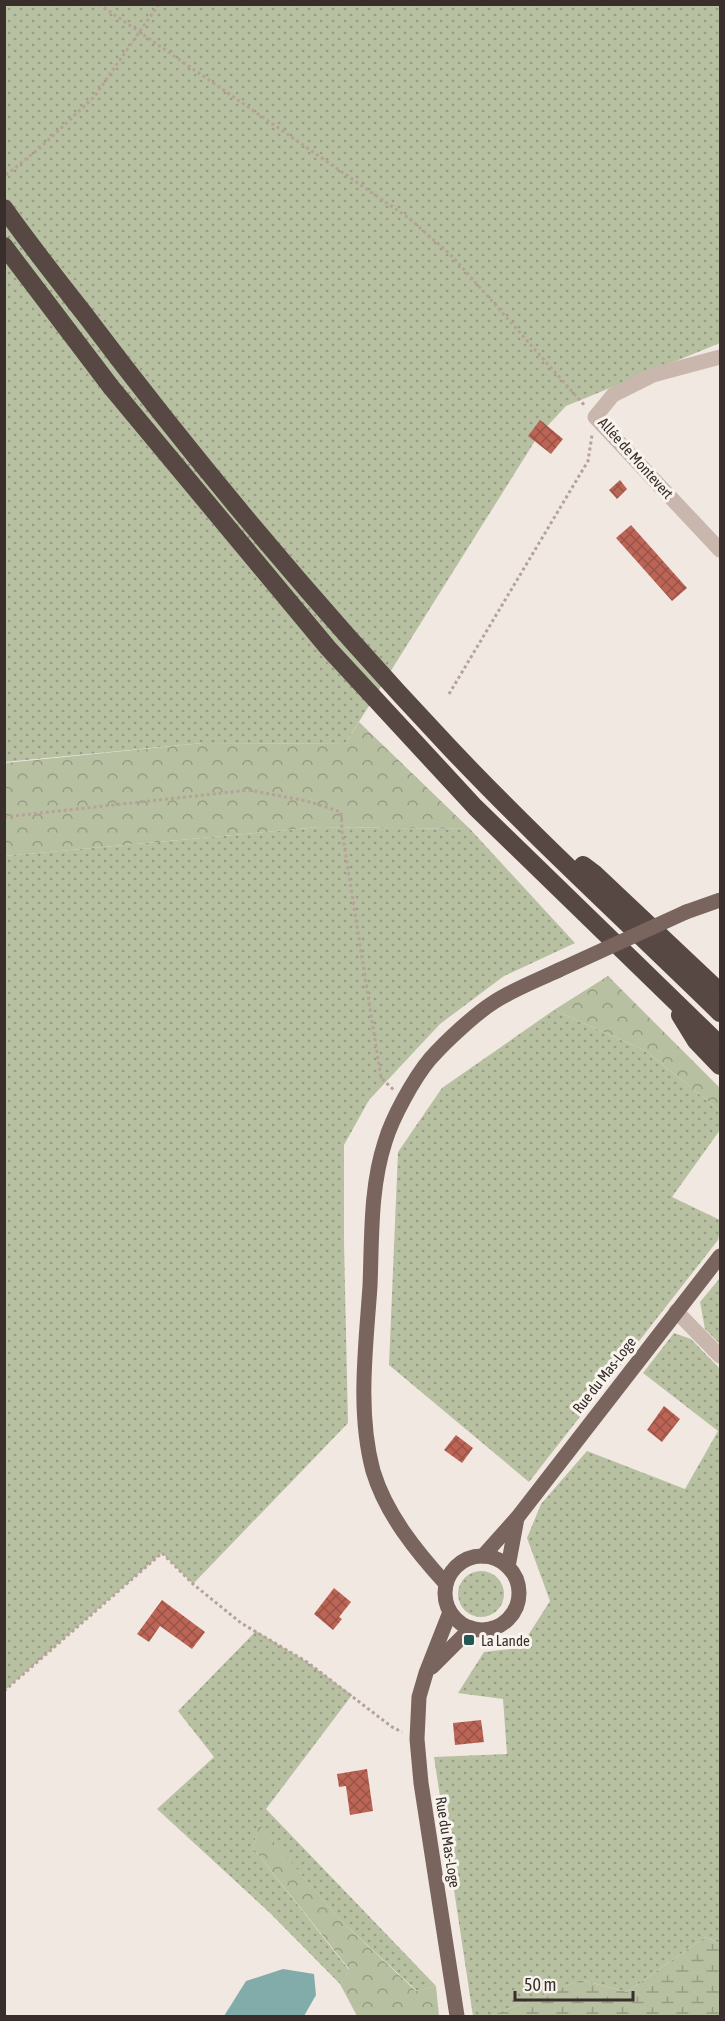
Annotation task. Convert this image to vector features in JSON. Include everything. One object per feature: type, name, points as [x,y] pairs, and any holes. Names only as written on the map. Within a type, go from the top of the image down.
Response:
[{"type":"highway","points":[[4,208],[126,370],[354,644],[450,748],[518,817],[720,1013]]},
{"type":"highway","points":[[4,246],[111,387],[328,648],[475,807],[720,1045]]},
{"type":"highway","points":[[518,817],[595,874],[720,992]]},
{"type":"highway","points":[[665,991],[696,1041],[720,1066]]},
{"type":"main road","points":[[446,1584],[423,1559],[383,1498],[366,1438],[365,1394],[375,1185],[385,1142],[404,1100],[429,1060],[451,1037],[494,1002],[686,912],[720,900]]},
{"type":"main road","name":"Rue du Mas-Loge","points":[[483,1556],[517,1518],[720,1256]]},
{"type":"main road","name":"Rue du Mas-Loge","points":[[508,1568],[517,1518]]},
{"type":"main road","points":[[483,1556],[495,1558],[508,1568],[515,1578],[518,1592],[513,1613],[504,1622],[484,1629],[471,1628],[458,1621],[450,1612],[446,1600],[446,1584],[451,1572],[471,1557],[483,1556]]},
{"type":"main road","points":[[423,1559],[460,1563]]},
{"type":"main road","name":"Rue du Mas-Loge","points":[[450,1612],[419,1697],[417,1740],[421,1783],[457,2016]]},
{"type":"main road","points":[[426,1673],[471,1628]]},
{"type":"street","name":"Allée de Montevert","points":[[720,357],[653,375],[613,395],[595,417],[720,550]]},
{"type":"street","points":[[676,1311],[720,1356]]},
{"type":"path","points":[[99,4],[410,219],[452,256],[595,417],[588,461],[449,694]]},
{"type":"path","points":[[6,175],[41,147],[94,97],[159,4]]},
{"type":"path","points":[[4,817],[249,790],[307,801],[341,812],[342,831],[381,1078],[404,1100]]},
{"type":"path","points":[[4,1691],[162,1553],[193,1584],[241,1623],[307,1662],[392,1727],[417,1740]]},
{"type":"green space","points":[[5,5],[720,5],[720,343],[566,406],[538,436],[345,744],[203,743],[5,762]]},
{"type":"green space","points":[[359,722],[470,829],[320,827],[5,856],[5,763],[203,743],[345,744]]},
{"type":"green space","points":[[320,827],[470,829],[575,943],[504,976],[440,1024],[369,1100],[344,1145],[348,1423],[193,1584],[162,1553],[5,1690],[5,856]]},
{"type":"green space","points":[[608,976],[720,1088],[720,1111],[646,1051],[554,1010]]},
{"type":"green space","points":[[554,1010],[646,1051],[720,1111],[720,1130],[672,1197],[720,1220],[720,1232],[718,1240],[529,1482],[389,1365],[398,1152],[442,1088]]},
{"type":"green space","points":[[720,1278],[720,1344],[705,1329],[700,1302]]},
{"type":"green space","points":[[674,1333],[691,1339],[720,1369],[720,1943],[705,1937],[627,1992],[581,1980],[490,2016],[473,2016],[434,1757],[507,1754],[503,1699],[458,1693],[484,1652],[520,1648],[550,1601],[527,1538],[541,1504],[587,1451],[685,1489],[718,1431],[643,1373]]},
{"type":"green space","points":[[481,1571],[497,1578],[504,1594],[497,1610],[481,1617],[465,1610],[458,1594],[465,1578]]},
{"type":"green space","points":[[256,1631],[307,1662],[352,1695],[266,1809],[436,1986],[417,1991],[339,1919],[259,1825],[253,1848],[349,1970],[340,1984],[270,1913],[157,1809],[214,1757],[178,1711]]},
{"type":"green space","points":[[259,1824],[339,1919],[416,1991],[436,1986],[439,2016],[357,2016],[340,1984],[349,1969],[253,1848]]},
{"type":"green space","points":[[705,1937],[720,1943],[720,2016],[490,2016],[581,1980],[627,1992]]},
{"type":"water","points":[[283,1969],[314,1974],[316,1995],[304,2016],[224,2016],[246,1981]]},
{"type":"building","points":[[540,420],[563,439],[551,454],[528,436]]},
{"type":"building","points":[[620,480],[627,489],[617,499],[609,490]]},
{"type":"building","points":[[631,525],[687,588],[672,601],[616,538]]},
{"type":"building","points":[[664,1406],[680,1419],[662,1442],[647,1430]]},
{"type":"building","points":[[456,1435],[473,1448],[462,1463],[444,1450]]},
{"type":"building","points":[[334,1588],[351,1602],[339,1617],[342,1619],[333,1630],[314,1614]]},
{"type":"building","points":[[162,1600],[205,1632],[192,1649],[160,1626],[149,1642],[137,1634]]},
{"type":"building","points":[[481,1720],[484,1742],[455,1745],[453,1723]]},
{"type":"building","points":[[367,1769],[373,1811],[350,1815],[346,1786],[339,1787],[337,1774]]},
{"type":"place","name":"La Lande","points":[[469,1640]]}]
